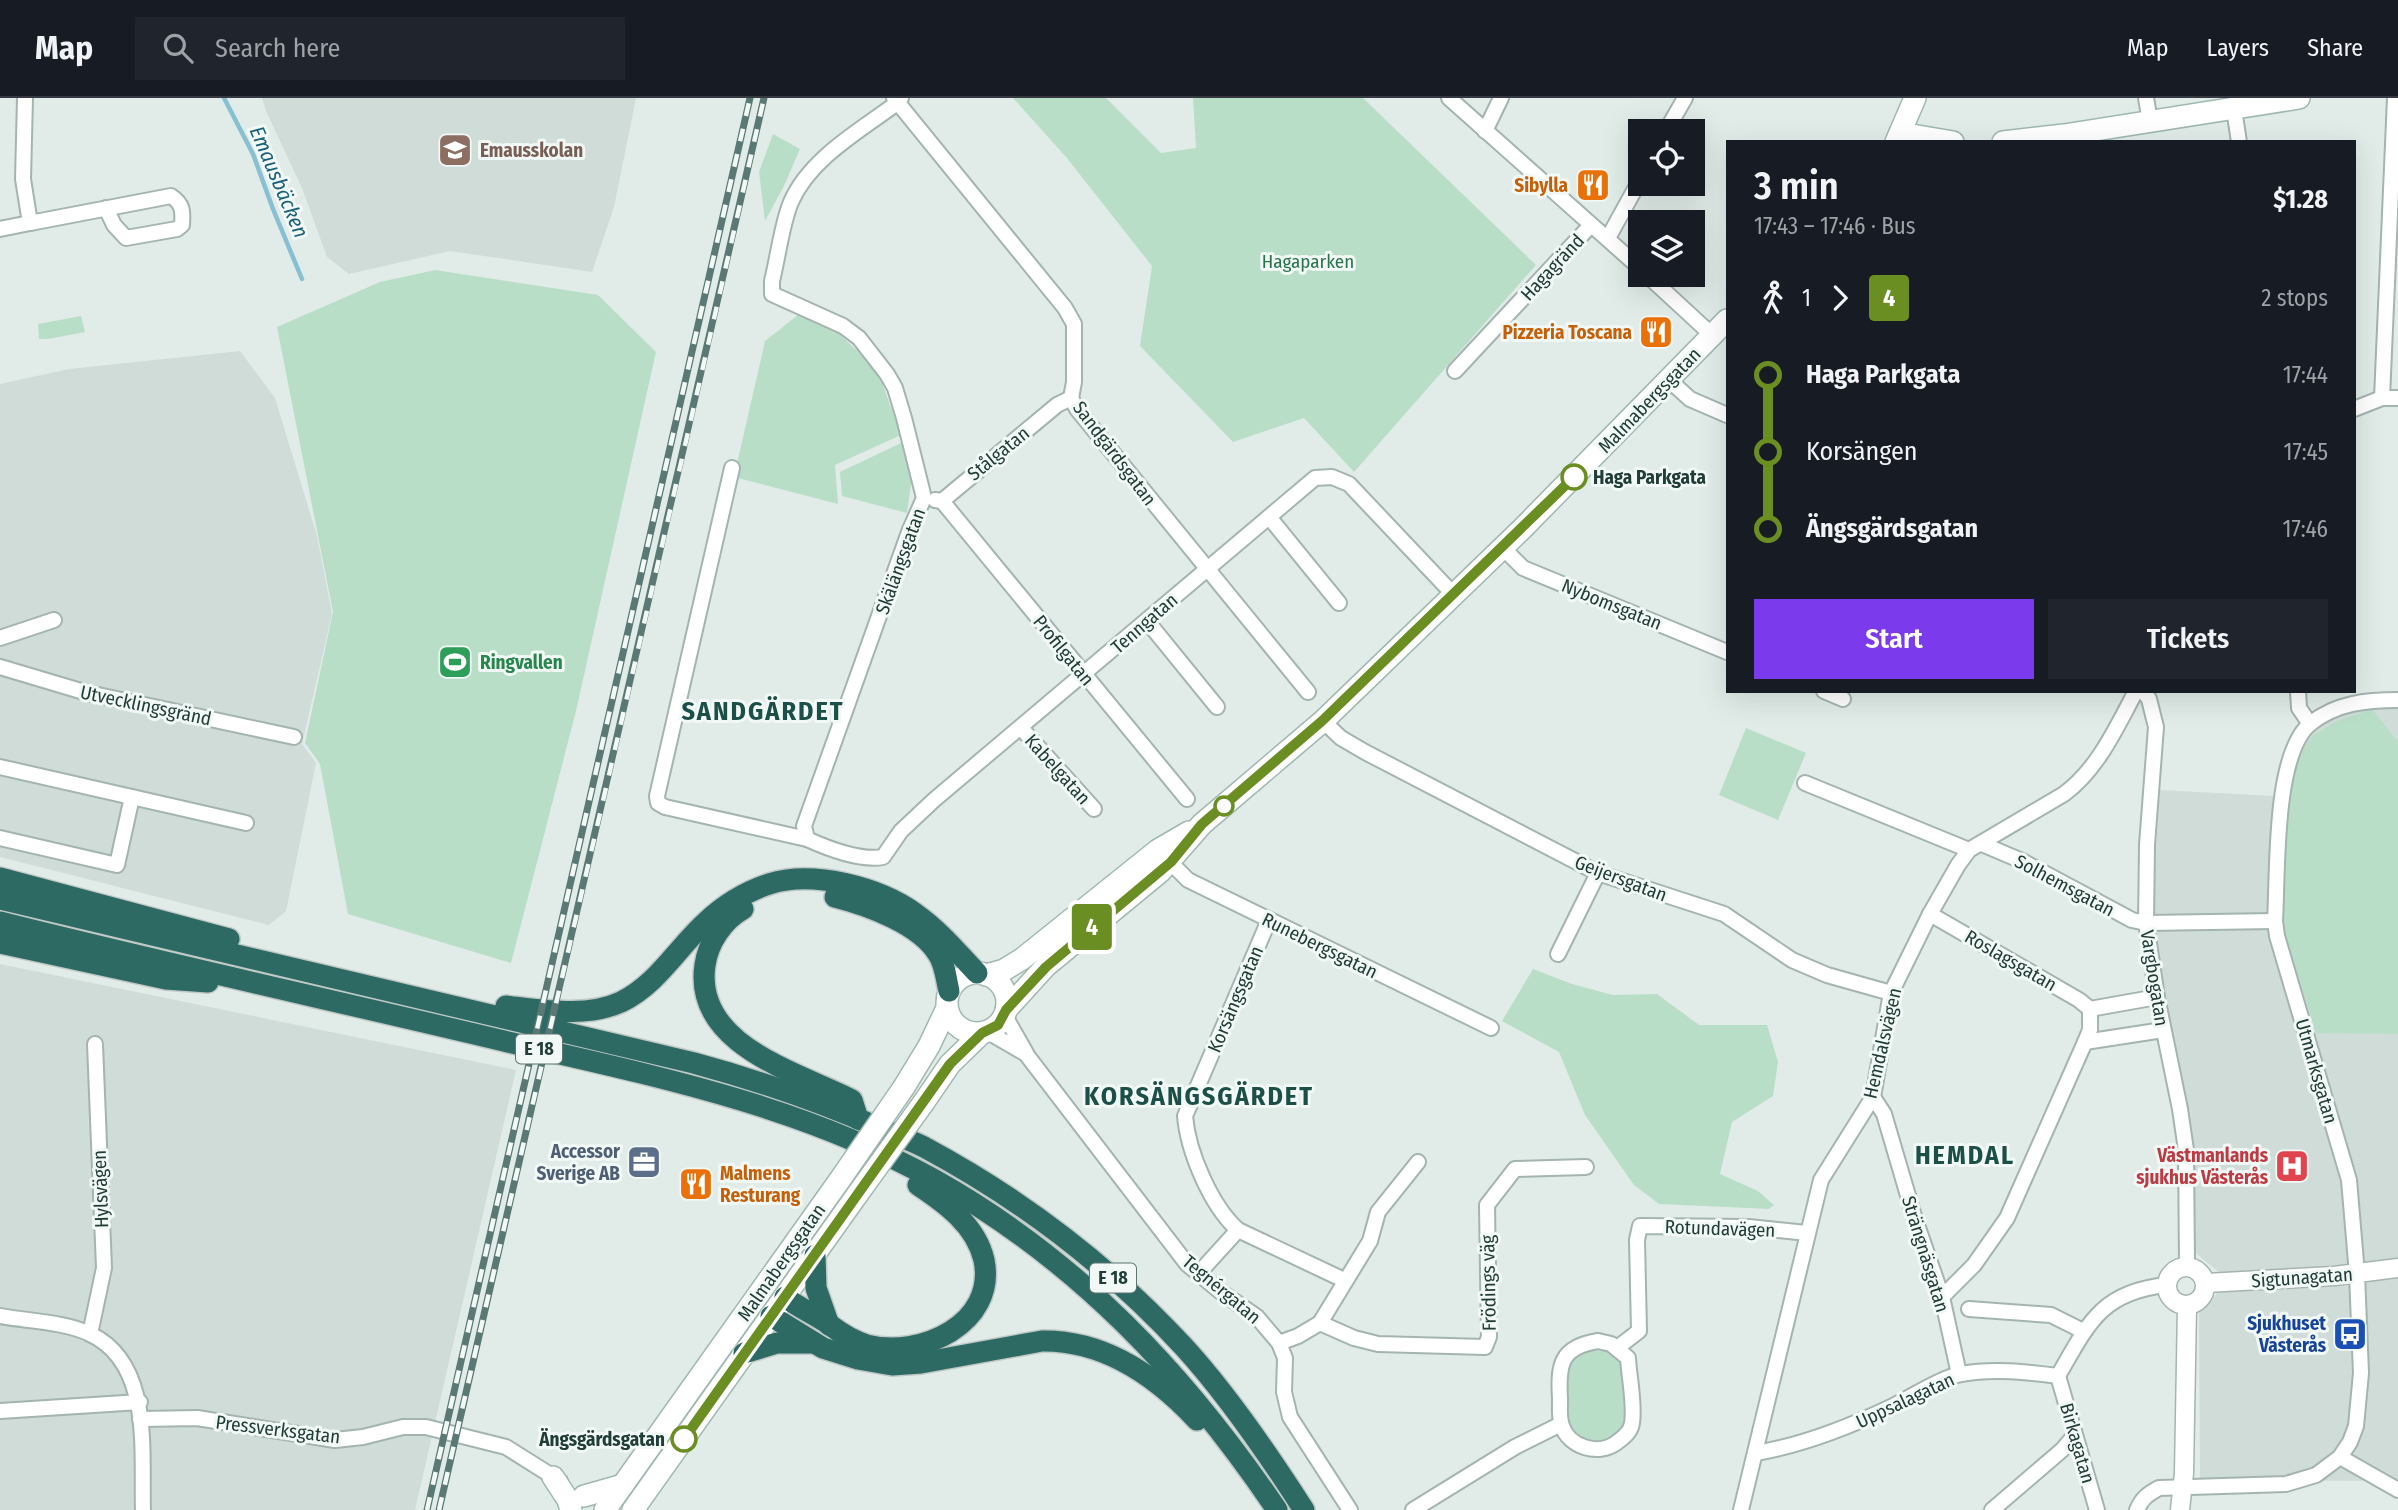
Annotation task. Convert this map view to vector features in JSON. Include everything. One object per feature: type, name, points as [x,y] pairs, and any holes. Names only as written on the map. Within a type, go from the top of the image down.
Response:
[{"type":"highway","name":"E 18","points":[[0,878],[264,950],[299,969]]},
{"type":"highway","name":"E 18","points":[[476,1010],[502,1006],[581,1012],[621,1002],[651,982],[703,925],[726,905],[768,884],[791,881],[827,881],[890,898],[917,914],[981,974]]},
{"type":"highway","name":"E 18","points":[[858,1119],[855,1104],[850,1099],[806,1080],[749,1049],[725,1029],[713,1014],[705,994],[704,972],[709,947],[719,931],[737,912],[756,902],[795,893],[829,895],[864,905],[892,918],[924,940],[941,958],[948,1000]]},
{"type":"highway","name":"E 18","points":[[0,899],[476,1010],[731,1073],[791,1092],[923,1147],[1050,1226],[1134,1296],[1203,1370],[1250,1431],[1304,1510]]},
{"type":"highway","name":"E 18","points":[[0,922],[614,1066],[726,1095],[833,1131],[910,1167],[964,1198],[1039,1248],[1082,1283],[1150,1347],[1214,1422],[1277,1510]]},
{"type":"highway","name":"E 18","points":[[0,943],[166,979],[276,987]]},
{"type":"highway","name":"E 18","points":[[785,1297],[852,1340],[870,1346],[904,1348],[924,1345],[950,1333],[975,1309],[982,1294],[984,1258],[973,1234],[956,1213],[918,1185],[910,1167]]},
{"type":"highway","points":[[815,1255],[816,1288],[829,1325]]},
{"type":"highway","points":[[771,1316],[815,1343],[858,1359],[891,1365],[921,1363],[1042,1341],[1068,1342],[1102,1351],[1138,1369],[1182,1405],[1214,1440],[1261,1510]]},
{"type":"highway","points":[[744,1353],[777,1343],[815,1343]]},
{"type":"main road","points":[[1915,98],[1898,137],[1931,140]]},
{"type":"main road","points":[[2034,140],[2064,138],[2225,106],[2299,98]]},
{"type":"main road","name":"Malmabergsgatan","points":[[1005,1013],[1046,967],[1164,856],[1322,721],[1503,548],[1726,321]]},
{"type":"main road","name":"Malmabergsgatan","points":[[981,974],[1004,970],[1022,959],[1164,856]]},
{"type":"main road","points":[[981,974],[999,982],[1005,992],[1005,1013],[998,1025],[985,1032],[964,1031],[955,1024],[948,1000],[956,981],[966,975],[981,974]]},
{"type":"main road","name":"Malmabergsgatan","points":[[606,1510],[904,1087],[929,1046],[948,1000]]},
{"type":"main road","name":"Malmabergsgatan","points":[[634,1510],[950,1064],[985,1032]]},
{"type":"main road","points":[[765,1285],[785,1297]]},
{"type":"main road","points":[[752,1304],[771,1316]]},
{"type":"main road","points":[[553,1477],[568,1500],[577,1503],[623,1485]]},
{"type":"street","points":[[25,98],[23,179],[30,223]]},
{"type":"street","points":[[1449,98],[1628,257]]},
{"type":"street","points":[[1485,131],[1501,98]]},
{"type":"street","points":[[1674,119],[1685,98]]},
{"type":"street","points":[[2147,98],[2150,121]]},
{"type":"street","points":[[2382,398],[2395,98]]},
{"type":"street","name":"Sandgärdsgatan","points":[[897,100],[1074,324],[1074,382],[1071,398],[1077,409],[1308,692]]},
{"type":"street","name":"Skälängsgatan","points":[[807,839],[804,826],[924,498],[895,388],[881,365],[859,338],[843,326],[772,294],[772,281],[791,203],[800,186],[827,157],[897,100]]},
{"type":"street","points":[[2225,106],[2238,140]]},
{"type":"street","points":[[0,229],[171,195],[179,201],[183,209],[182,226],[126,238],[114,225],[106,208]]},
{"type":"street","points":[[1608,239],[1631,196]]},
{"type":"street","name":"Hagagränd","points":[[1455,371],[1591,225]]},
{"type":"street","points":[[1660,287],[1712,335]]},
{"type":"street","points":[[1668,379],[1690,399],[1726,415]]},
{"type":"street","name":"Stålgatan","points":[[942,501],[1057,405],[1071,398]]},
{"type":"street","points":[[2356,407],[2382,398],[2398,398]]},
{"type":"street","points":[[732,468],[657,796],[658,803],[665,807],[807,839]]},
{"type":"street","name":"Tenngatan","points":[[807,839],[872,859],[883,857],[901,831],[918,816],[1315,478],[1332,477],[1349,484],[1454,595]]},
{"type":"street","points":[[924,498],[942,501]]},
{"type":"street","name":"Profilgatan","points":[[942,501],[1187,799]]},
{"type":"street","points":[[1269,517],[1339,603]]},
{"type":"street","name":"Nybomsgatan","points":[[1503,548],[1523,568],[1726,652]]},
{"type":"street","points":[[0,638],[54,620]]},
{"type":"street","points":[[1147,621],[1217,707]]},
{"type":"street","name":"Utvecklingsgränd","points":[[0,667],[84,692],[294,737]]},
{"type":"street","points":[[1829,693],[1843,699]]},
{"type":"street","name":"Hemdalsvägen","points":[[1741,1510],[1807,1233],[1824,1173],[1873,1097],[1891,993],[1958,865],[1975,847],[2077,784],[2092,766],[2135,693]]},
{"type":"street","name":"Vargbogatan","points":[[2144,693],[2149,699],[2155,727],[2147,845],[2146,923],[2186,1150],[2187,1266]]},
{"type":"street","points":[[2298,693],[2300,708],[2310,724],[2347,704],[2365,700],[2398,699]]},
{"type":"street","name":"Geijersgatan","points":[[1322,721],[1341,738],[1365,752],[1598,873],[1724,914],[1792,960],[1827,975],[1891,993]]},
{"type":"street","name":"Utmarksgatan","points":[[2310,724],[2300,736],[2288,762],[2282,796],[2275,921],[2277,936],[2349,1180],[2357,1274],[2360,1404],[2350,1442],[2340,1457]]},
{"type":"street","name":"Kabelgatan","points":[[1022,729],[1094,809]]},
{"type":"street","points":[[0,767],[246,823]]},
{"type":"street","name":"Solhemsgatan","points":[[1805,783],[1975,847],[2022,861],[2132,920],[2146,923],[2275,921]]},
{"type":"street","points":[[0,838],[117,865],[132,797]]},
{"type":"street","name":"Runebergsgatan","points":[[1164,856],[1188,880],[1491,1028]]},
{"type":"street","points":[[1558,954],[1598,873]]},
{"type":"street","name":"Roslagsgatan","points":[[1930,914],[2080,1000],[2090,1009]]},
{"type":"street","name":"Korsängsgatan","points":[[1269,920],[1185,1116],[1186,1134],[1212,1197],[1229,1222],[1238,1230],[1344,1280]]},
{"type":"street","points":[[1942,1297],[1974,1265],[2007,1218],[2090,1030],[2090,1009],[2157,997]]},
{"type":"street","name":"Tegnérgatan","points":[[1005,1013],[1026,1055],[1158,1228],[1198,1274],[1258,1317],[1279,1343]]},
{"type":"street","points":[[2085,1042],[2163,1030]]},
{"type":"street","name":"Tegnérgatan","points":[[985,1032],[1026,1055]]},
{"type":"street","name":"Hylsvägen","points":[[90,1334],[104,1268],[95,1044]]},
{"type":"street","name":"Strängnäsgatan","points":[[1873,1097],[1884,1114],[1942,1297],[1959,1374]]},
{"type":"street","points":[[1350,1510],[1290,1417],[1284,1392],[1285,1358],[1279,1343],[1320,1323],[1370,1241],[1378,1212],[1418,1162]]},
{"type":"street","name":"Frödings väg","points":[[1320,1323],[1354,1338],[1378,1344],[1485,1347],[1489,1337],[1487,1205],[1515,1169],[1586,1167]]},
{"type":"street","name":"Rotundavägen","points":[[1617,1348],[1639,1331],[1637,1240],[1640,1226],[1728,1226],[1807,1233]]},
{"type":"street","points":[[1198,1274],[1238,1230]]},
{"type":"street","points":[[2181,1266],[2201,1273],[2206,1283],[2203,1297],[2187,1306],[2173,1301],[2166,1285],[2169,1275],[2181,1266]]},
{"type":"street","name":"Sigtunagatan","points":[[2206,1283],[2357,1274],[2398,1268]]},
{"type":"street","points":[[2058,1376],[2083,1331],[2108,1304],[2138,1290],[2166,1285]]},
{"type":"street","points":[[2180,1510],[2187,1306]]},
{"type":"street","points":[[1969,1308],[2050,1315],[2083,1331]]},
{"type":"street","points":[[0,1316],[72,1328],[90,1334],[107,1345],[125,1366],[135,1384],[139,1402],[143,1510]]},
{"type":"street","points":[[1598,1341],[1617,1348],[1628,1358],[1632,1424],[1624,1437],[1611,1447],[1596,1450],[1572,1440],[1561,1424],[1559,1373],[1560,1365],[1566,1356],[1571,1350],[1588,1342],[1598,1341]]},
{"type":"street","name":"Uppsalagatan","points":[[1756,1453],[1781,1449],[1852,1426],[1959,1374],[2025,1372],[2058,1376]]},
{"type":"street","name":"Birkagatan","points":[[2058,1376],[2097,1510]]},
{"type":"street","points":[[0,1410],[139,1402]]},
{"type":"street","name":"Pressverksgatan","points":[[140,1419],[197,1418],[335,1440],[363,1437],[403,1427],[426,1427],[506,1447],[553,1477]]},
{"type":"street","points":[[1413,1510],[1514,1447],[1561,1424]]},
{"type":"street","points":[[1992,1510],[2062,1450],[2074,1436]]},
{"type":"street","points":[[2137,1510],[2147,1494],[2159,1488],[2286,1484],[2316,1475],[2340,1457],[2398,1490]]},
{"type":"street","points":[[577,1503],[606,1510]]},
{"type":"shaded area","name":"Emausskolan","points":[[262,98],[636,98],[614,207],[592,272],[450,251],[349,274],[327,257],[302,188]]},
{"type":"shaded area","points":[[240,351],[275,398],[317,536],[332,614],[302,744],[316,763],[286,911],[269,925],[0,857],[0,384],[69,369]]},
{"type":"shaded area","name":"Västmanlands sjukhus Västerås","points":[[2398,695],[2398,1487],[2385,1481],[2200,1480],[2199,1311],[2216,1295],[2219,1272],[2193,1251],[2151,920],[2160,790],[2291,797],[2304,722]]},
{"type":"shaded area","points":[[0,964],[516,1070],[415,1510],[0,1510]]},
{"type":"green space","name":"Hagaparken","points":[[1013,98],[1106,98],[1161,153],[1196,148],[1193,98],[1363,98],[1536,265],[1354,472],[1304,418],[1233,442],[1140,346],[1152,266],[1066,157]]},
{"type":"green space","points":[[773,134],[800,149],[765,221],[759,172]]},
{"type":"green space","name":"Ringvallen","points":[[435,270],[598,295],[656,352],[576,711],[511,963],[348,914],[320,764],[305,743],[333,612],[277,327],[380,282]]},
{"type":"green space","points":[[798,315],[838,333],[877,369],[901,435],[835,465],[838,504],[734,477],[765,341]]},
{"type":"green space","points":[[81,316],[85,332],[39,339],[38,324]]},
{"type":"green space","points":[[901,443],[912,476],[907,513],[842,496],[840,472]]},
{"type":"green space","points":[[2372,709],[2398,742],[2398,1034],[2316,1033],[2284,929],[2289,795],[2298,757],[2312,736],[2335,722]]},
{"type":"green space","points":[[1746,728],[1806,753],[1778,820],[1719,795]]},
{"type":"green space","points":[[1533,969],[1572,984],[1613,995],[1657,994],[1699,1025],[1767,1025],[1778,1062],[1773,1096],[1732,1122],[1720,1174],[1758,1191],[1774,1205],[1769,1209],[1659,1204],[1634,1185],[1585,1115],[1559,1052],[1502,1021]]},
{"type":"green space","points":[[1606,1350],[1623,1365],[1626,1421],[1614,1443],[1583,1444],[1568,1428],[1565,1369],[1584,1351]]},
{"type":"waterway","name":"Emausbäcken","points":[[224,98],[253,154],[302,279]]},
{"type":"railway","points":[[427,1510],[750,98]]},
{"type":"railway","points":[[439,1510],[764,98]]},
{"type":"bus line","name":"4","points":[[684,1439],[950,1064],[982,1033],[998,1025],[1006,1010],[1046,967],[1160,872],[1202,824],[1322,721],[1574,477]]},
{"type":"place","name":"Emausskolan","points":[[455,150]]},
{"type":"place","name":"Sibylla","points":[[1593,185]]},
{"type":"place","name":"Pizzeria Toscana","points":[[1656,332]]},
{"type":"place","name":"Haga Parkgata","points":[[1574,477]]},
{"type":"place","name":"Ringvallen","points":[[455,662]]},
{"type":"place","name":"Accessor Sverige AB","points":[[644,1162]]},
{"type":"place","name":"Västmanlands sjukhus Västerås","points":[[2292,1166]]},
{"type":"place","name":"Malmens Resturang","points":[[696,1184]]},
{"type":"place","name":"Sjukhuset Västerås","points":[[2350,1334]]},
{"type":"place","name":"Ängsgärdsgatan","points":[[684,1439]]},
{"type":"district","name":"SANDGÄRDET","points":[[763,711]]},
{"type":"district","name":"KORSÄNGSGÄRDET","points":[[1199,1096]]},
{"type":"district","name":"HEMDAL","points":[[1965,1155]]}]
